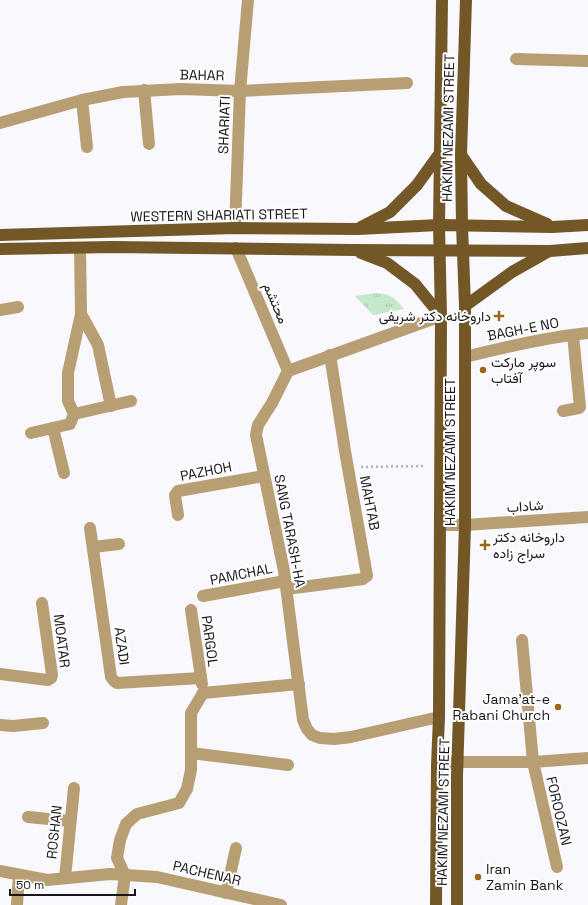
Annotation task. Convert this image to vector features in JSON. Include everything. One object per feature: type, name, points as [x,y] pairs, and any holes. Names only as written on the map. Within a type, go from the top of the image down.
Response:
[{"type":"main road","name":"HAKIM NEZAMI STREET","points":[[436,905],[437,765],[439,717],[441,316],[439,225],[442,0]]},
{"type":"main road","name":"HAKIM NEZAMI STREET","points":[[457,905],[458,762],[465,525],[465,357],[461,155],[466,0]]},
{"type":"main road","points":[[358,228],[390,212],[417,185],[440,152]]},
{"type":"main road","points":[[461,155],[481,184],[506,206],[552,227]]},
{"type":"main road","name":"WESTERN SHARIATI STREET","points":[[0,235],[235,228],[358,228],[439,225],[552,227],[588,225]]},
{"type":"main road","points":[[0,249],[236,248],[550,251],[588,248]]},
{"type":"main road","points":[[354,250],[387,263],[415,284],[441,316]]},
{"type":"main road","points":[[464,306],[512,272],[550,251]]},
{"type":"street","name":"SHARIATI","points":[[235,228],[240,91],[248,0]]},
{"type":"street","points":[[516,59],[588,61]]},
{"type":"street","name":"BAHAR","points":[[0,123],[82,100],[123,92],[181,89],[240,91],[407,83]]},
{"type":"street","points":[[144,90],[149,144]]},
{"type":"street","points":[[82,100],[87,147]]},
{"type":"street","points":[[31,433],[70,424],[74,414],[68,401],[68,373],[81,314],[80,248]]},
{"type":"street","name":"محتشم","points":[[236,248],[288,370]]},
{"type":"street","points":[[0,310],[18,307]]},
{"type":"street","points":[[81,314],[98,345],[111,406]]},
{"type":"street","points":[[288,370],[441,316]]},
{"type":"street","name":"BAGH-E NO","points":[[465,357],[506,347],[588,333]]},
{"type":"street","points":[[563,412],[579,408],[580,406],[573,335]]},
{"type":"street","name":"MAHTAB","points":[[286,585],[363,578],[367,576],[330,355]]},
{"type":"street","name":"SANG TARASH-HA","points":[[288,370],[272,403],[256,430],[256,435],[286,585],[303,720],[312,735],[320,738],[334,739],[351,737],[439,717]]},
{"type":"street","points":[[74,414],[131,401]]},
{"type":"street","points":[[53,428],[64,473]]},
{"type":"street","name":"PAZHOH","points":[[178,515],[175,492],[264,476]]},
{"type":"street","name":"شاداب","points":[[440,526],[588,516]]},
{"type":"street","name":"AZADI","points":[[90,528],[111,677],[117,683],[201,678]]},
{"type":"street","points":[[93,547],[119,544]]},
{"type":"street","name":"PAMCHAL","points":[[203,596],[286,585]]},
{"type":"street","name":"MOATAR","points":[[0,674],[48,680],[51,678],[52,675],[42,603]]},
{"type":"street","name":"PARGOL","points":[[191,610],[203,693]]},
{"type":"street","name":"FOROOZAN","points":[[522,640],[533,762],[557,867]]},
{"type":"street","points":[[121,905],[125,875],[117,858],[120,840],[126,824],[137,814],[178,803],[187,789],[191,770],[191,713],[203,693],[299,684]]},
{"type":"street","points":[[0,725],[13,726],[43,723]]},
{"type":"street","points":[[190,753],[288,765]]},
{"type":"street","points":[[437,765],[458,762],[533,762],[588,758]]},
{"type":"street","name":"ROSHAN","points":[[65,878],[74,788]]},
{"type":"street","points":[[28,817],[70,821]]},
{"type":"street","points":[[226,893],[236,848]]},
{"type":"street","name":"PACHENAR","points":[[0,871],[47,880],[110,874],[157,877],[281,905]]},
{"type":"street","points":[[17,905],[19,874]]},
{"type":"path","points":[[348,467],[440,466]]},
{"type":"green space","points":[[375,293],[385,294],[392,297],[404,309],[373,315],[355,296]]},
{"type":"place","name":"داروخانه دکتر شریفی","points":[[499,316]]},
{"type":"place","name":"سوپر مارکت آفتاب","points":[[483,370]]},
{"type":"place","name":"داروخانه دکتر سراج زاده","points":[[485,545]]},
{"type":"place","name":"Jama'at-e Rabani Church","points":[[558,707]]},
{"type":"place","name":"Iran Zamin Bank","points":[[478,877]]}]
